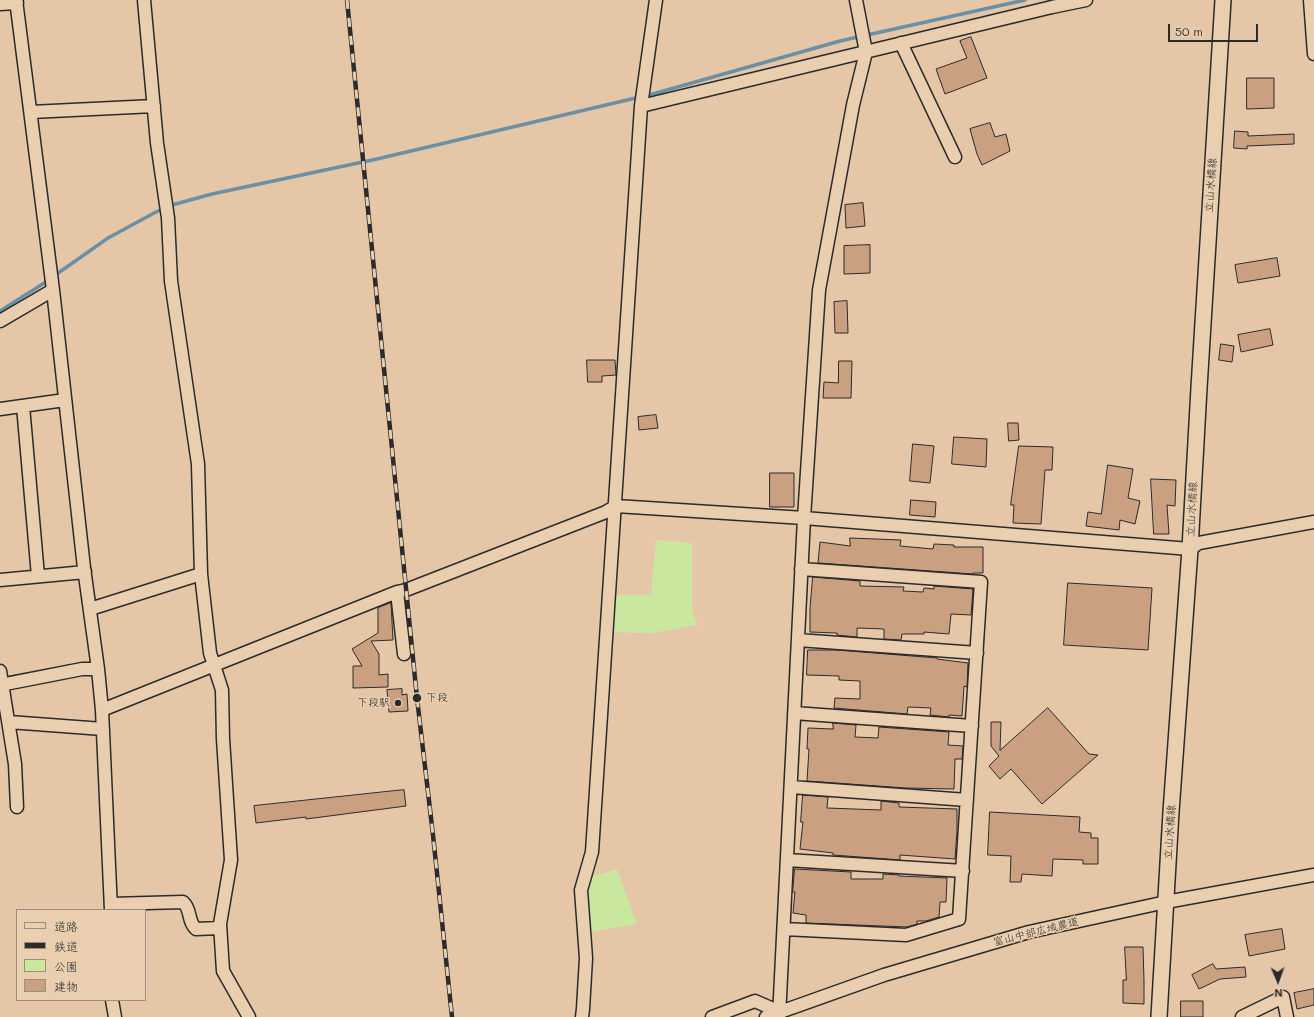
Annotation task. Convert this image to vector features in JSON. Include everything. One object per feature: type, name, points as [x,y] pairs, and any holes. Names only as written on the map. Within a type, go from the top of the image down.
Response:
[{"type":"main road","name":"立山水橋線","points":[[1159,1017],[1190,549],[1198,388],[1223,0]]},
{"type":"street","points":[[144,0],[154,106],[168,218],[171,281],[198,464],[201,574],[210,653],[222,690],[223,739],[231,860],[220,928],[223,970],[248,1017]]},
{"type":"street","points":[[582,1017],[586,958],[581,890],[592,852],[616,506],[641,106],[656,0]]},
{"type":"street","points":[[712,1017],[755,1001],[780,1014],[804,518],[819,290],[853,105],[866,52],[856,0]]},
{"type":"street","points":[[641,106],[1086,0]]},
{"type":"street","points":[[1310,0],[1314,54]]},
{"type":"street","points":[[0,4],[16,2],[53,290],[102,710],[111,907],[183,902],[188,906],[192,925],[196,929],[220,928]]},
{"type":"street","points":[[901,44],[955,158]]},
{"type":"street","points":[[30,112],[154,106]]},
{"type":"street","points":[[0,320],[53,290]]},
{"type":"street","points":[[0,409],[65,400]]},
{"type":"street","points":[[23,406],[38,576]]},
{"type":"street","points":[[102,710],[397,592],[406,590],[606,512],[616,506],[804,518],[1190,549],[1199,543],[1314,522]]},
{"type":"street","points":[[784,929],[906,934],[960,919],[982,582],[802,569]]},
{"type":"street","points":[[0,580],[85,572]]},
{"type":"street","points":[[90,609],[201,574]]},
{"type":"street","points":[[397,592],[404,654]]},
{"type":"street","points":[[798,640],[977,653]]},
{"type":"street","points":[[1,684],[82,669],[98,669]]},
{"type":"street","points":[[0,671],[15,764],[16,807]]},
{"type":"street","points":[[794,713],[972,726]]},
{"type":"street","points":[[9,722],[103,729]]},
{"type":"street","points":[[791,787],[967,800]]},
{"type":"street","points":[[787,860],[962,871]]},
{"type":"street","name":"富山中部広域農道","points":[[766,1017],[780,1014],[884,975],[1029,932],[1166,902],[1314,875]]},
{"type":"street","points":[[1248,1016],[1283,997],[1287,1017]]},
{"type":"street","points":[[112,1001],[115,1017]]},
{"type":"green space","points":[[656,540],[692,543],[692,609],[697,625],[651,633],[611,632],[614,595],[651,595]]},
{"type":"green space","points":[[617,869],[637,924],[590,932],[584,895],[588,878]]},
{"type":"building","points":[[971,37],[987,78],[945,94],[936,69],[967,58],[960,41]]},
{"type":"building","points":[[1247,78],[1274,78],[1274,108],[1247,109]]},
{"type":"building","points":[[990,123],[995,137],[1006,134],[1010,151],[982,165],[977,154],[970,129]]},
{"type":"building","points":[[1235,131],[1248,132],[1248,136],[1294,134],[1294,144],[1247,146],[1247,149],[1234,148]]},
{"type":"building","points":[[863,203],[865,226],[846,228],[845,205]]},
{"type":"building","points":[[870,245],[870,273],[844,274],[844,246]]},
{"type":"building","points":[[1277,258],[1280,276],[1238,283],[1235,265]]},
{"type":"building","points":[[847,301],[848,333],[835,333],[834,302]]},
{"type":"building","points":[[1270,329],[1273,345],[1241,352],[1238,335]]},
{"type":"building","points":[[1221,344],[1234,346],[1232,362],[1219,360]]},
{"type":"building","points":[[587,360],[615,360],[616,375],[602,376],[602,382],[588,382]]},
{"type":"building","points":[[839,361],[852,361],[851,398],[823,398],[824,382],[838,383]]},
{"type":"building","points":[[656,415],[658,428],[639,430],[638,417]]},
{"type":"building","points":[[1008,423],[1018,423],[1019,440],[1009,441]]},
{"type":"building","points":[[954,437],[987,439],[986,467],[952,464]]},
{"type":"building","points":[[913,444],[934,446],[930,483],[910,481]]},
{"type":"building","points":[[1019,446],[1053,447],[1052,470],[1045,470],[1041,524],[1013,523],[1014,505],[1011,505]]},
{"type":"building","points":[[1108,465],[1133,469],[1128,498],[1140,501],[1135,524],[1120,520],[1119,530],[1086,526],[1088,512],[1101,514]]},
{"type":"building","points":[[770,473],[794,473],[794,507],[770,507]]},
{"type":"building","points":[[1151,479],[1176,480],[1175,506],[1167,505],[1169,534],[1154,534]]},
{"type":"building","points":[[911,500],[936,502],[935,517],[910,515]]},
{"type":"building","points":[[850,538],[901,540],[900,546],[933,549],[934,544],[954,545],[954,547],[983,547],[983,573],[973,574],[818,563],[820,542],[850,546]]},
{"type":"building","points":[[813,577],[860,581],[860,586],[904,587],[903,591],[923,592],[924,588],[934,589],[934,586],[973,589],[971,615],[951,614],[949,634],[924,632],[924,634],[902,634],[901,640],[884,639],[884,629],[857,628],[857,637],[837,635],[837,633],[810,632],[810,609]]},
{"type":"building","points":[[1068,583],[1152,588],[1148,650],[1064,645]]},
{"type":"building","points":[[391,603],[393,640],[371,641],[379,654],[379,675],[388,674],[388,687],[353,688],[353,666],[362,666],[352,649],[378,633],[378,608]]},
{"type":"building","points":[[808,650],[837,650],[937,658],[968,663],[967,687],[964,686],[962,716],[949,715],[949,717],[930,715],[931,708],[908,707],[907,714],[834,708],[835,698],[860,699],[860,681],[839,680],[839,676],[807,675]]},
{"type":"building","name":"下段駅","points":[[402,689],[402,695],[407,694],[408,711],[389,712],[387,690]]},
{"type":"building","points":[[1048,708],[1089,754],[1098,755],[1042,804],[1011,769],[1000,779],[989,766],[999,756],[991,746],[991,722],[1001,722],[1000,750]]},
{"type":"building","points":[[833,723],[856,725],[855,737],[878,738],[879,727],[949,732],[948,745],[963,746],[962,759],[955,759],[954,789],[906,788],[807,781],[809,749],[807,749],[808,728],[833,729]]},
{"type":"building","points":[[404,790],[406,806],[306,819],[306,817],[256,823],[254,806]]},
{"type":"building","points":[[803,795],[828,797],[827,808],[881,810],[881,801],[899,803],[899,807],[957,809],[955,859],[900,855],[900,860],[833,855],[833,853],[800,849],[803,822],[801,822]]},
{"type":"building","points":[[990,812],[1080,817],[1079,832],[1091,833],[1091,838],[1098,838],[1098,864],[1083,864],[1083,860],[1053,859],[1052,876],[1022,874],[1021,882],[1010,882],[1011,856],[988,855]]},
{"type":"building","points":[[795,869],[851,872],[851,879],[883,879],[883,874],[947,878],[946,902],[940,902],[939,917],[926,921],[917,921],[917,924],[907,927],[806,923],[806,915],[793,913]]},
{"type":"building","points":[[1282,929],[1285,949],[1249,956],[1245,935]]},
{"type":"building","points":[[1125,947],[1143,947],[1144,1004],[1123,1003],[1123,980],[1126,980]]},
{"type":"building","points":[[1213,964],[1216,969],[1245,967],[1246,977],[1220,979],[1199,989],[1192,975]]},
{"type":"building","points":[[1314,989],[1314,1005],[1297,1009],[1294,993]]},
{"type":"building","points":[[1181,1001],[1203,1001],[1203,1017],[1181,1017]]},
{"type":"waterway","points":[[646,96],[840,41],[1025,0]]},
{"type":"waterway","points":[[54,276],[108,238],[172,205],[212,194],[377,159],[640,97]]},
{"type":"waterway","points":[[0,311],[49,280]]},
{"type":"railway","points":[[347,0],[417,698],[452,1017]]},
{"type":"place","name":"下段","points":[[417,698]]},
{"type":"place","name":"下段駅","points":[[398,703]]}]
